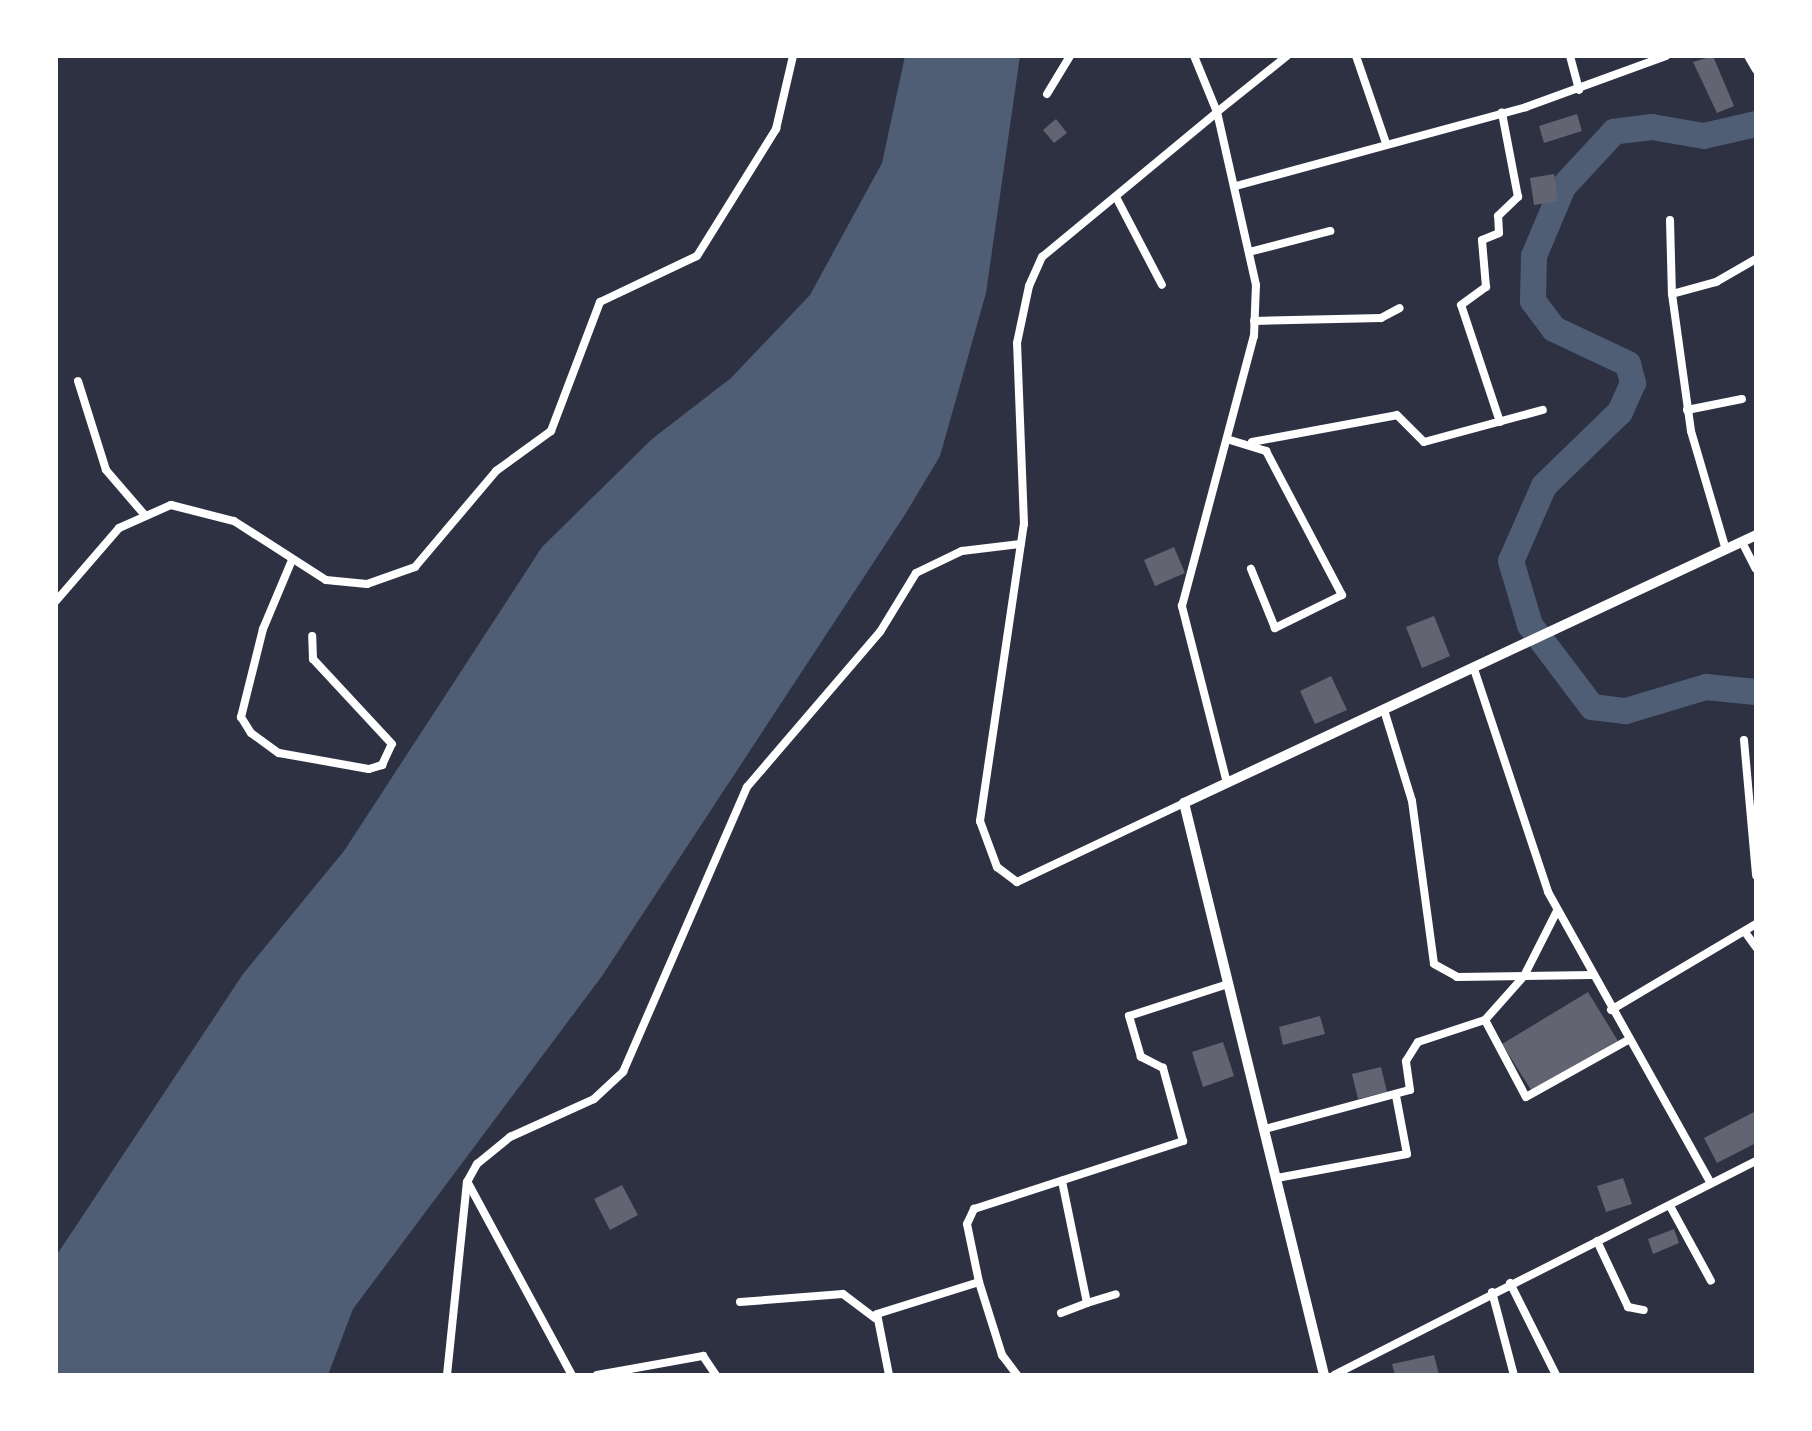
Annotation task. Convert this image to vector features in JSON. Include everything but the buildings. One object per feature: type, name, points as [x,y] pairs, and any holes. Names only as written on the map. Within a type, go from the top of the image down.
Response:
[{"type":"street","points":[[56,601],[112,534],[143,513],[182,504],[210,510],[326,580],[367,584],[397,578],[438,548],[486,481],[556,424],[595,308],[697,256],[776,129],[793,56]]},
{"type":"street","points":[[1047,94],[1070,56]]},
{"type":"street","points":[[1194,56],[1217,112],[1236,186],[1249,252],[1254,321],[1230,440],[1182,606],[1227,783]]},
{"type":"street","points":[[1287,56],[1042,257],[1029,286],[1017,343],[1027,488],[1021,544],[980,795],[980,821],[997,867],[1009,881],[1023,881],[1756,535]]},
{"type":"street","points":[[1356,56],[1386,143]]},
{"type":"street","points":[[1570,56],[1579,90]]},
{"type":"street","points":[[1236,186],[1579,90],[1666,56]]},
{"type":"street","points":[[1748,56],[1756,70]]},
{"type":"street","points":[[1500,422],[1461,305],[1486,287],[1482,240],[1499,233],[1498,216],[1518,197],[1502,113]]},
{"type":"street","points":[[1116,197],[1162,285]]},
{"type":"street","points":[[1670,220],[1672,294],[1687,410],[1726,550]]},
{"type":"street","points":[[1249,252],[1330,231]]},
{"type":"street","points":[[1672,294],[1716,282],[1756,259]]},
{"type":"street","points":[[1254,321],[1381,318],[1400,308]]},
{"type":"street","points":[[78,381],[106,470],[143,513]]},
{"type":"street","points":[[1687,410],[1742,399]]},
{"type":"street","points":[[1230,440],[1251,442],[1397,415],[1424,442],[1543,410]]},
{"type":"street","points":[[1251,442],[1269,456],[1342,595],[1275,628],[1251,569]]},
{"type":"street","points":[[1742,542],[1756,569]]},
{"type":"street","points":[[447,1375],[467,1182],[500,1144],[594,1099],[623,1072],[747,787],[880,632],[916,573],[962,551],[1021,544]]},
{"type":"street","points":[[292,560],[263,629],[241,717],[251,733],[279,753],[369,769],[382,765],[392,744],[313,659],[312,636]]},
{"type":"street","points":[[1474,669],[1557,911],[1711,1184]]},
{"type":"street","points":[[1384,710],[1412,801],[1434,964],[1457,977],[1592,975]]},
{"type":"street","points":[[1744,740],[1756,875]]},
{"type":"street","points":[[1184,803],[1324,1375]]},
{"type":"street","points":[[1265,1129],[1410,1090],[1406,1061],[1421,1038],[1485,1020],[1524,976],[1557,911]]},
{"type":"street","points":[[1611,1010],[1756,924]]},
{"type":"street","points":[[1745,932],[1756,947]]},
{"type":"street","points":[[1017,1375],[1002,1355],[979,1282],[969,1214],[1183,1141],[1163,1068],[1141,1057],[1129,1016],[1228,984]]},
{"type":"street","points":[[1485,1020],[1526,1097],[1628,1040]]},
{"type":"street","points":[[1277,1178],[1407,1154],[1396,1096]]},
{"type":"street","points":[[1334,1375],[1492,1292],[1756,1161]]},
{"type":"street","points":[[1062,1181],[1087,1303]]},
{"type":"street","points":[[467,1182],[572,1375]]},
{"type":"street","points":[[1670,1206],[1711,1281]]},
{"type":"street","points":[[1597,1241],[1628,1307],[1644,1310]]},
{"type":"street","points":[[875,1318],[979,1282]]},
{"type":"street","points":[[1510,1283],[1556,1375]]},
{"type":"street","points":[[1492,1292],[1514,1375]]},
{"type":"street","points":[[740,1302],[843,1294],[875,1318],[889,1375]]},
{"type":"street","points":[[1061,1313],[1116,1294]]},
{"type":"street","points":[[597,1375],[703,1356],[716,1375]]},
{"type":"water","points":[[905,56],[1020,56],[986,293],[940,456],[906,513],[602,976],[353,1309],[328,1375],[56,1375],[56,1256],[243,974],[344,851],[542,547],[652,439],[731,378],[810,295],[882,163]]},
{"type":"waterway","points":[[1756,124],[1704,136],[1652,127],[1614,132],[1563,187],[1534,256],[1533,301],[1554,329],[1628,364],[1633,383],[1620,412],[1544,486],[1511,561],[1530,625],[1592,707],[1626,711],[1706,687],[1756,692]]}]
